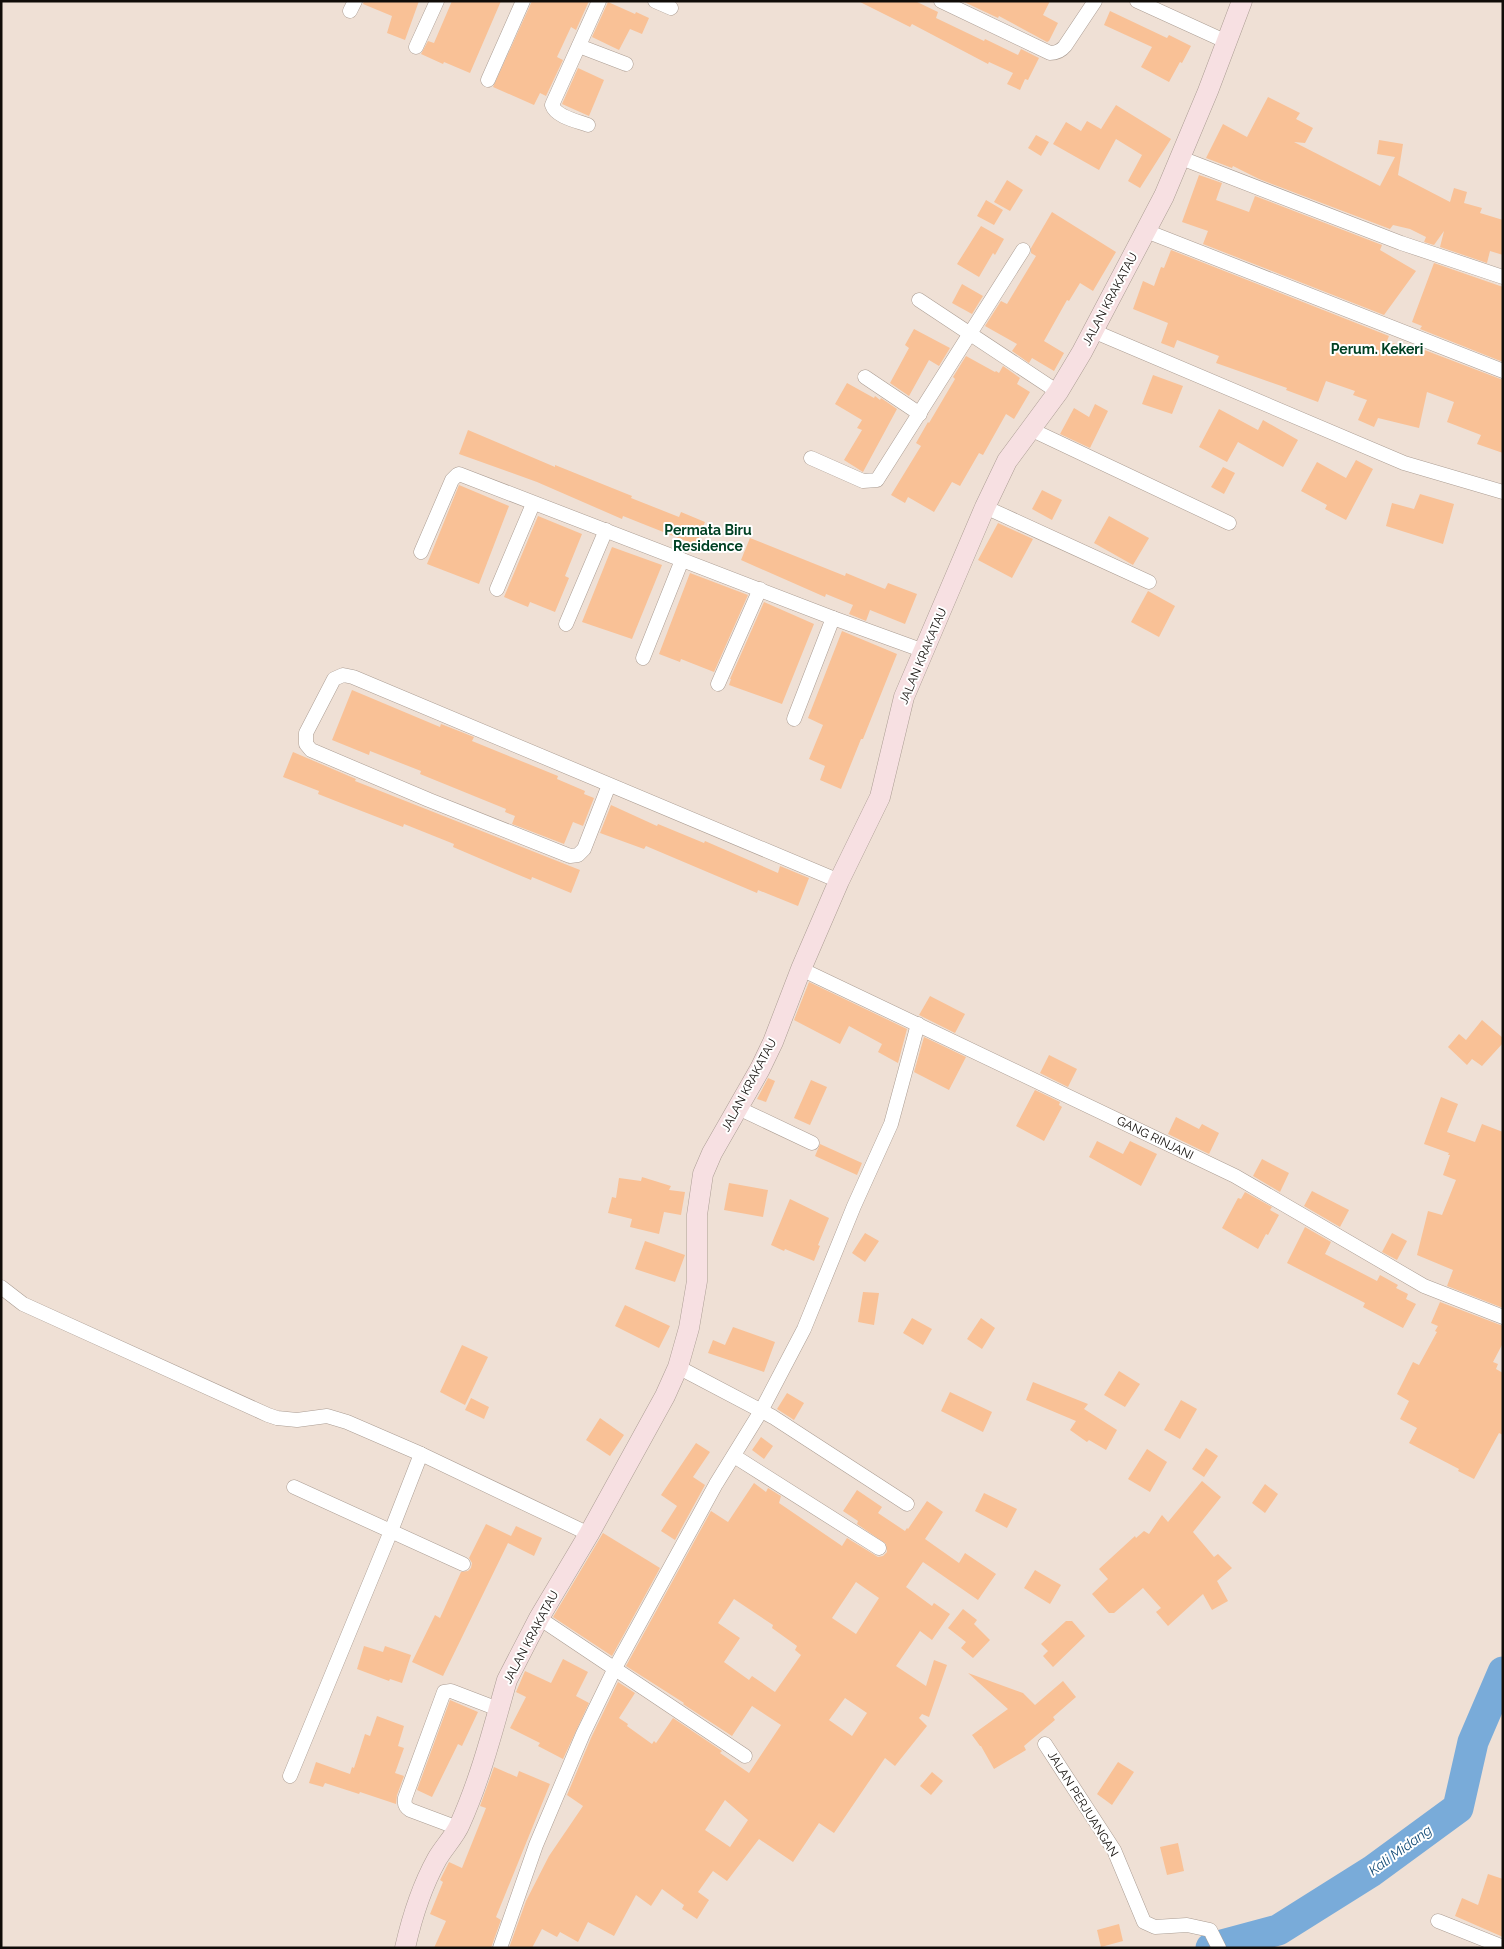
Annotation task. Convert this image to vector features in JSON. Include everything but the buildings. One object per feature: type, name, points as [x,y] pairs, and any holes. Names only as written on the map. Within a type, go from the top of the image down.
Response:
[{"type":"street","points":[[416,47],[437,1]]},
{"type":"street","points":[[488,80],[523,1]]},
{"type":"street","points":[[588,125],[560,114],[554,110],[552,105],[599,1]]},
{"type":"street","points":[[655,1],[671,8]]},
{"type":"street","points":[[941,1],[1050,53],[1060,51],[1065,46],[1095,1]]},
{"type":"street","points":[[1137,1],[1227,42]]},
{"type":"street","name":"JALAN KRAKATAU","points":[[405,1948],[419,1898],[431,1870],[445,1844],[458,1828],[482,1769],[507,1680],[539,1618],[590,1534],[665,1396],[678,1367],[689,1328],[696,1289],[698,1257],[697,1215],[703,1174],[712,1153],[760,1069],[773,1042],[801,969],[839,881],[880,797],[904,697],[985,507],[1007,461],[1058,392],[1146,231],[1181,158],[1242,1]]},
{"type":"street","points":[[579,46],[626,64]]},
{"type":"street","points":[[1181,158],[1401,243],[1503,277]]},
{"type":"street","points":[[1146,231],[1503,371]]},
{"type":"street","points":[[811,458],[863,481],[877,480],[920,414],[969,332],[1023,250]]},
{"type":"street","points":[[919,300],[1058,392]]},
{"type":"street","points":[[1093,331],[1404,463],[1503,492]]},
{"type":"street","points":[[865,377],[920,414]]},
{"type":"street","points":[[1030,429],[1229,524]]},
{"type":"street","points":[[421,552],[452,480],[456,475],[463,476],[924,651]]},
{"type":"street","points":[[497,589],[533,504]]},
{"type":"street","points":[[985,507],[1149,582]]},
{"type":"street","points":[[566,624],[606,530]]},
{"type":"street","points":[[643,658],[682,560]]},
{"type":"street","points":[[718,684],[760,589]]},
{"type":"street","points":[[794,719],[833,618]]},
{"type":"street","points":[[609,785],[584,849],[578,855],[570,856],[429,800],[311,750],[306,744],[305,739],[310,725],[334,680],[343,675],[353,677],[839,881]]},
{"type":"street","name":"GANG RINJANI","points":[[801,969],[1236,1176],[1424,1286],[1503,1317]]},
{"type":"street","points":[[500,1948],[536,1845],[583,1734],[615,1668],[716,1484],[761,1411],[804,1329],[854,1206],[888,1131],[918,1024]]},
{"type":"street","points":[[738,1108],[812,1143]]},
{"type":"street","points":[[2,1288],[23,1304],[268,1415],[287,1420],[321,1416],[334,1418],[420,1454],[590,1534]]},
{"type":"street","points":[[678,1367],[761,1411],[827,1451],[907,1504]]},
{"type":"street","points":[[290,1776],[391,1531],[420,1454]]},
{"type":"street","points":[[734,1456],[879,1548]]},
{"type":"street","points":[[294,1487],[463,1564]]},
{"type":"street","points":[[539,1618],[745,1756]]},
{"type":"street","points":[[458,1828],[410,1810],[404,1804],[405,1798],[444,1692],[451,1691],[498,1709]]},
{"type":"street","name":"JALAN PERJUANGAN","points":[[1045,1744],[1114,1850],[1144,1922],[1155,1927],[1187,1925],[1210,1930],[1219,1948]]},
{"type":"street","points":[[1438,1921],[1503,1947]]},
{"type":"waterway","name":"Kali Midang","points":[[1211,1948],[1278,1930],[1372,1871],[1458,1808],[1473,1742],[1503,1672]]},
{"type":"district","name":"Perum. Kekeri","points":[[1377,349]]},
{"type":"district","name":"Permata Biru Residence","points":[[708,538]]}]
